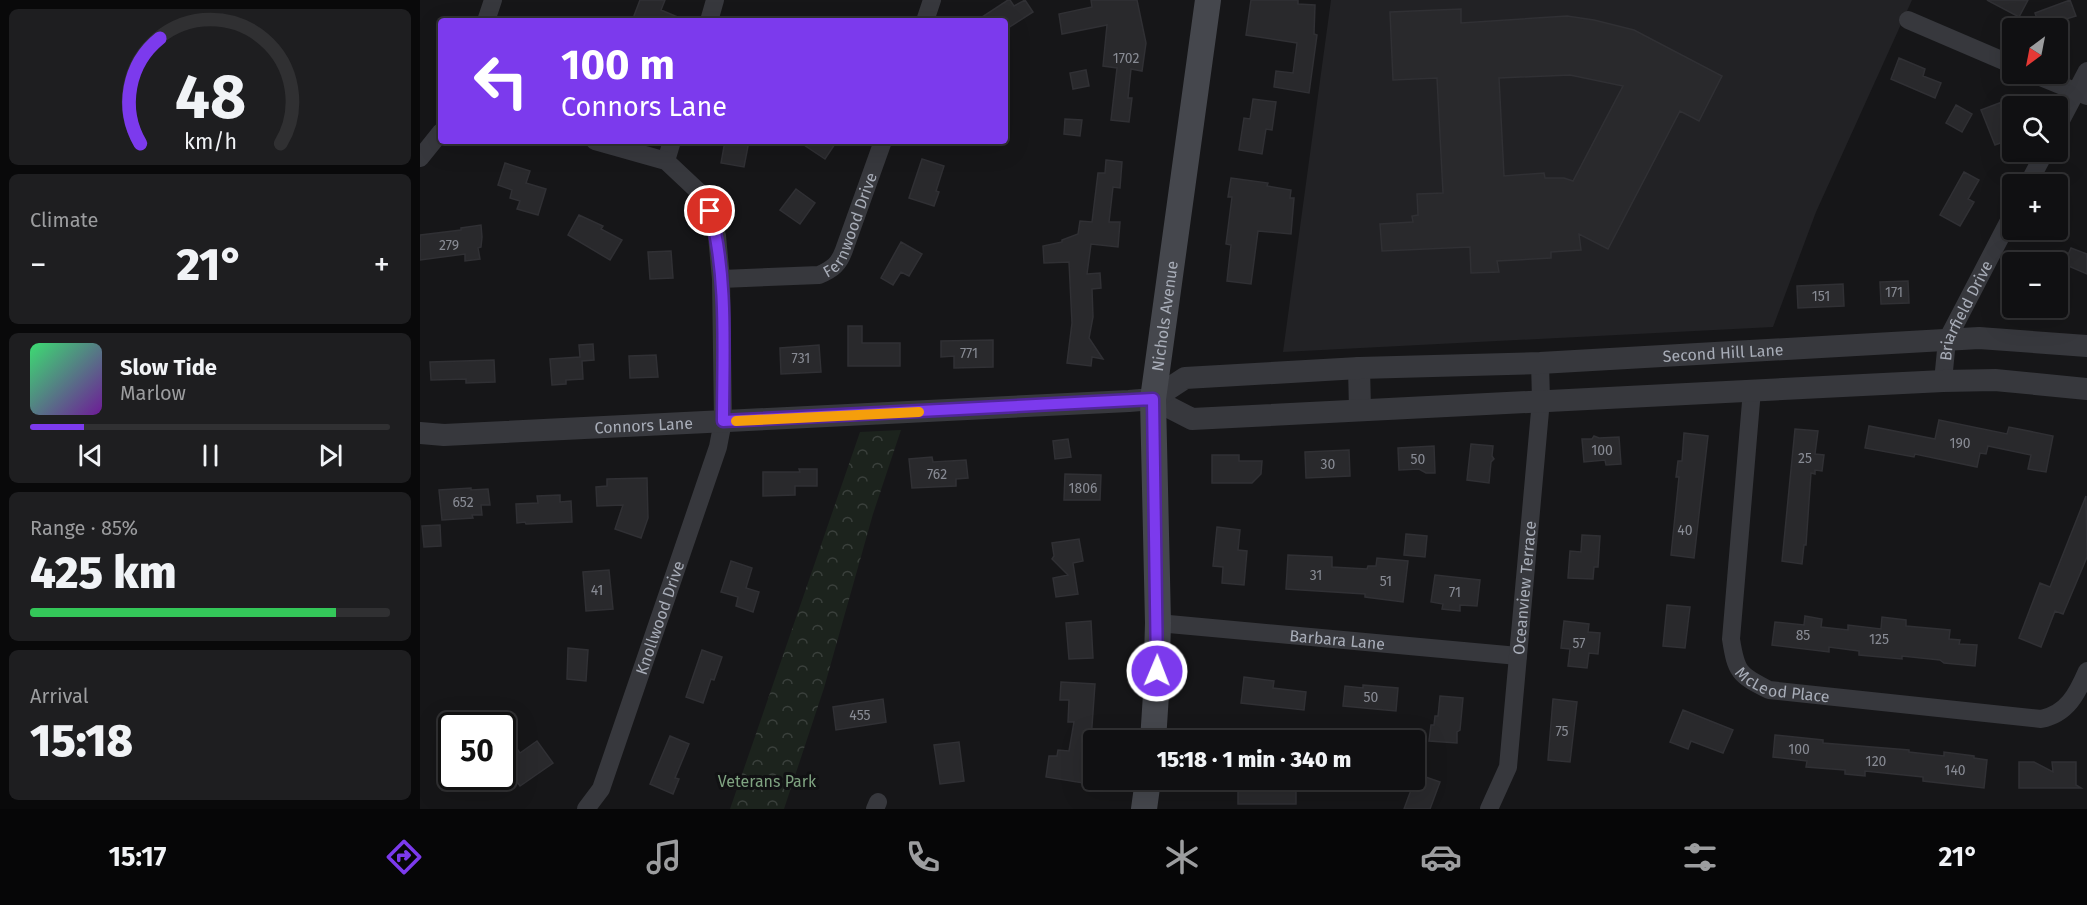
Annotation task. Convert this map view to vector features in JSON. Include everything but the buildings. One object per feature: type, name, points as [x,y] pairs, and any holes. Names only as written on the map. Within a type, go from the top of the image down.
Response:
[{"type":"main road","name":"Nichols Avenue","points":[[1154,730],[1158,623],[1153,399],[1208,0]]},
{"type":"main road","points":[[1144,809],[1147,790]]},
{"type":"street","points":[[487,18],[493,0]]},
{"type":"street","points":[[710,18],[716,0]]},
{"type":"street","points":[[926,18],[932,0]]},
{"type":"street","points":[[1908,20],[2002,60]]},
{"type":"street","points":[[2068,112],[2081,94],[2087,71]]},
{"type":"street","points":[[2057,84],[2081,94]]},
{"type":"street","points":[[420,158],[438,136]]},
{"type":"street","points":[[605,144],[666,162],[671,144]]},
{"type":"street","name":"Fernwood Drive","points":[[722,279],[819,275],[831,270],[840,262],[882,144]]},
{"type":"street","name":"Knollwood Drive","points":[[586,809],[601,789],[718,447],[723,421],[722,279],[717,236],[710,211],[699,192],[666,162]]},
{"type":"street","name":"Briarfield Drive","points":[[1943,381],[1947,340],[2002,234]]},
{"type":"street","name":"Second Hill Lane","points":[[1153,399],[1185,378],[1359,368],[1540,363],[1979,338],[2087,346]]},
{"type":"street","points":[[1747,350],[1752,390]]},
{"type":"street","name":"Oceanview Terrace","points":[[1489,809],[1508,767],[1541,400],[1540,363]]},
{"type":"street","points":[[1359,368],[1360,409]]},
{"type":"street","points":[[1153,399],[1192,419],[1943,381],[1995,380],[2087,389]]},
{"type":"street","name":"McLeod Place","points":[[1752,390],[1731,639],[1735,664],[1749,680],[1769,690],[2040,719],[2051,717],[2066,708],[2081,687],[2087,671]]},
{"type":"street","name":"Connors Lane","points":[[420,433],[444,435],[1153,399]]},
{"type":"street","name":"Barbara Lane","points":[[1158,623],[1518,656]]},
{"type":"shaded area","points":[[1331,0],[1912,0],[1816,212],[1773,327],[1283,352]]},
{"type":"green space","name":"Veterans Park","points":[[901,430],[873,514],[824,688],[784,809],[730,809],[860,432]]},
{"type":"slow traffic","points":[[736,421],[919,412]]},
{"type":"route","points":[[710,211],[717,236],[722,279],[723,421],[1153,399],[1157,671]]}]
